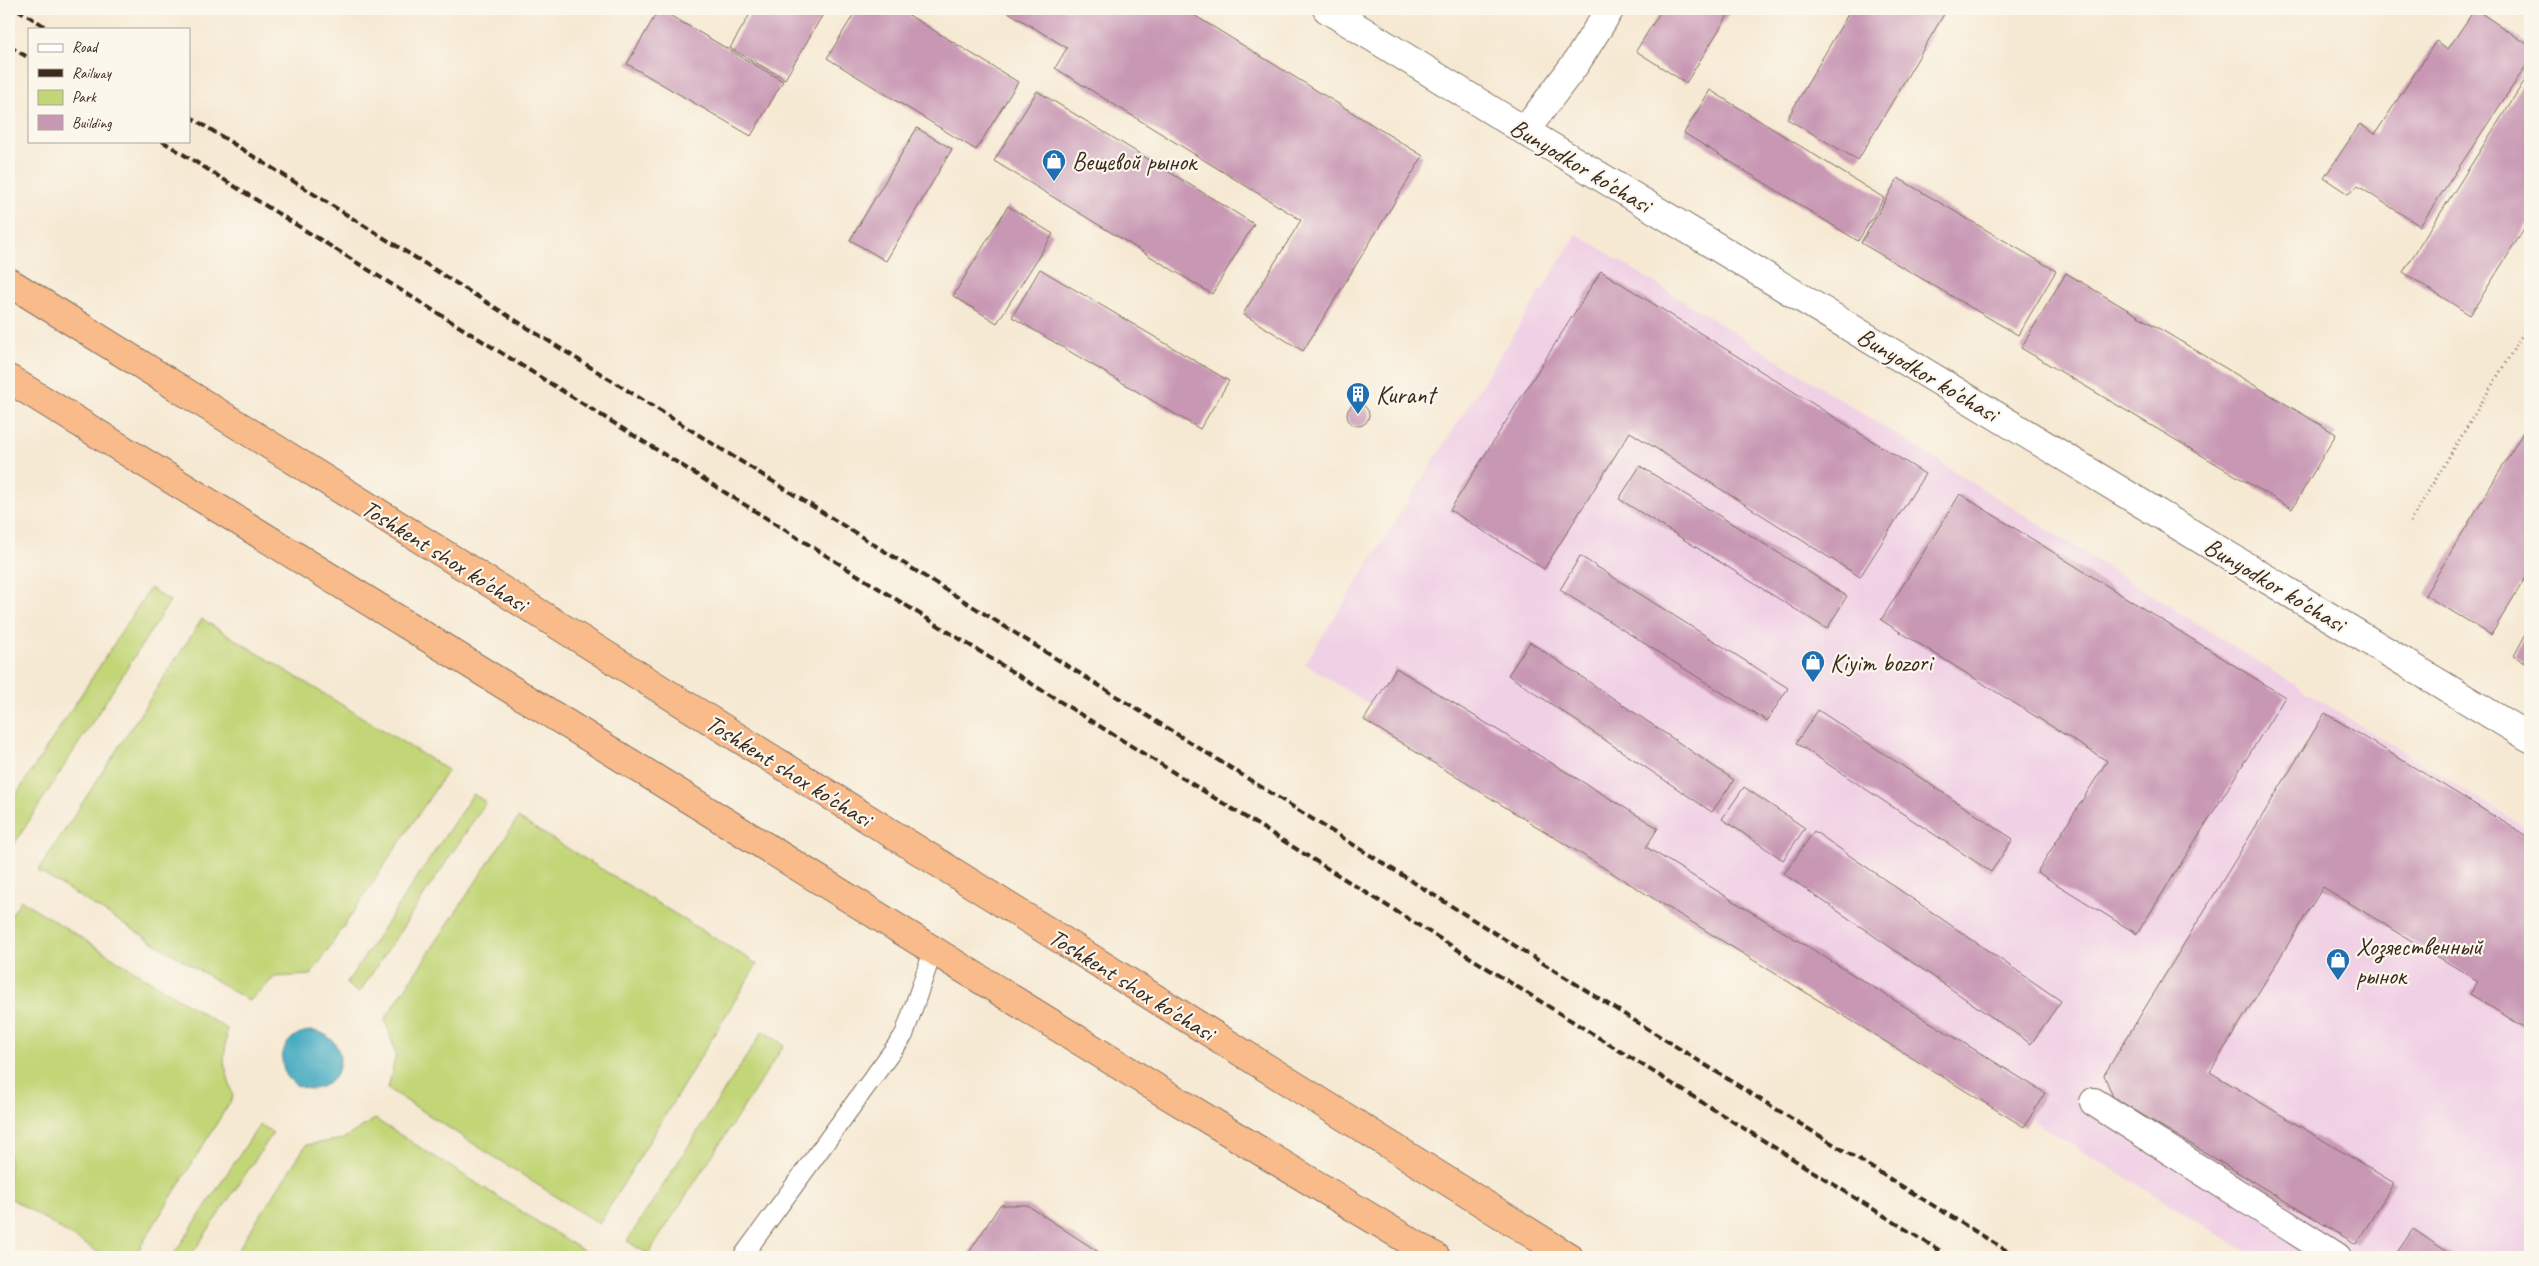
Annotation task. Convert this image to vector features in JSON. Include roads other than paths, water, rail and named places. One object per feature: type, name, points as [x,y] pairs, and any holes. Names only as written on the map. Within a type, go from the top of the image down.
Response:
[{"type":"highway","name":"Toshkent shox ko'chasi","points":[[9,282],[1569,1257]]},
{"type":"highway","points":[[9,379],[1160,1092],[1436,1257]]},
{"type":"street","name":"Bunyodkor ko'chasi","points":[[1327,9],[1525,131],[2530,738]]},
{"type":"street","points":[[1525,131],[1576,63],[1610,9]]},
{"type":"street","points":[[2094,1102],[2337,1257]]},
{"type":"lane","points":[[742,1257],[904,1035],[933,951]]},
{"type":"water","points":[[305,1031],[317,1031],[332,1039],[340,1054],[340,1066],[332,1081],[317,1089],[305,1089],[290,1081],[282,1066],[282,1054],[290,1039]]},
{"type":"railway","points":[[17,9],[47,28]]},
{"type":"railway","points":[[9,46],[28,57]]},
{"type":"railway","points":[[190,117],[1763,1101],[2017,1257]]},
{"type":"railway","points":[[164,142],[1950,1257]]},
{"type":"place","name":"Вещевой рынок","points":[[1054,182]]},
{"type":"place","name":"Kurant","points":[[1358,415]]},
{"type":"place","name":"Kiyim bozori","points":[[1813,683]]},
{"type":"place","name":"Хозяественный рынок","points":[[2338,981]]}]
